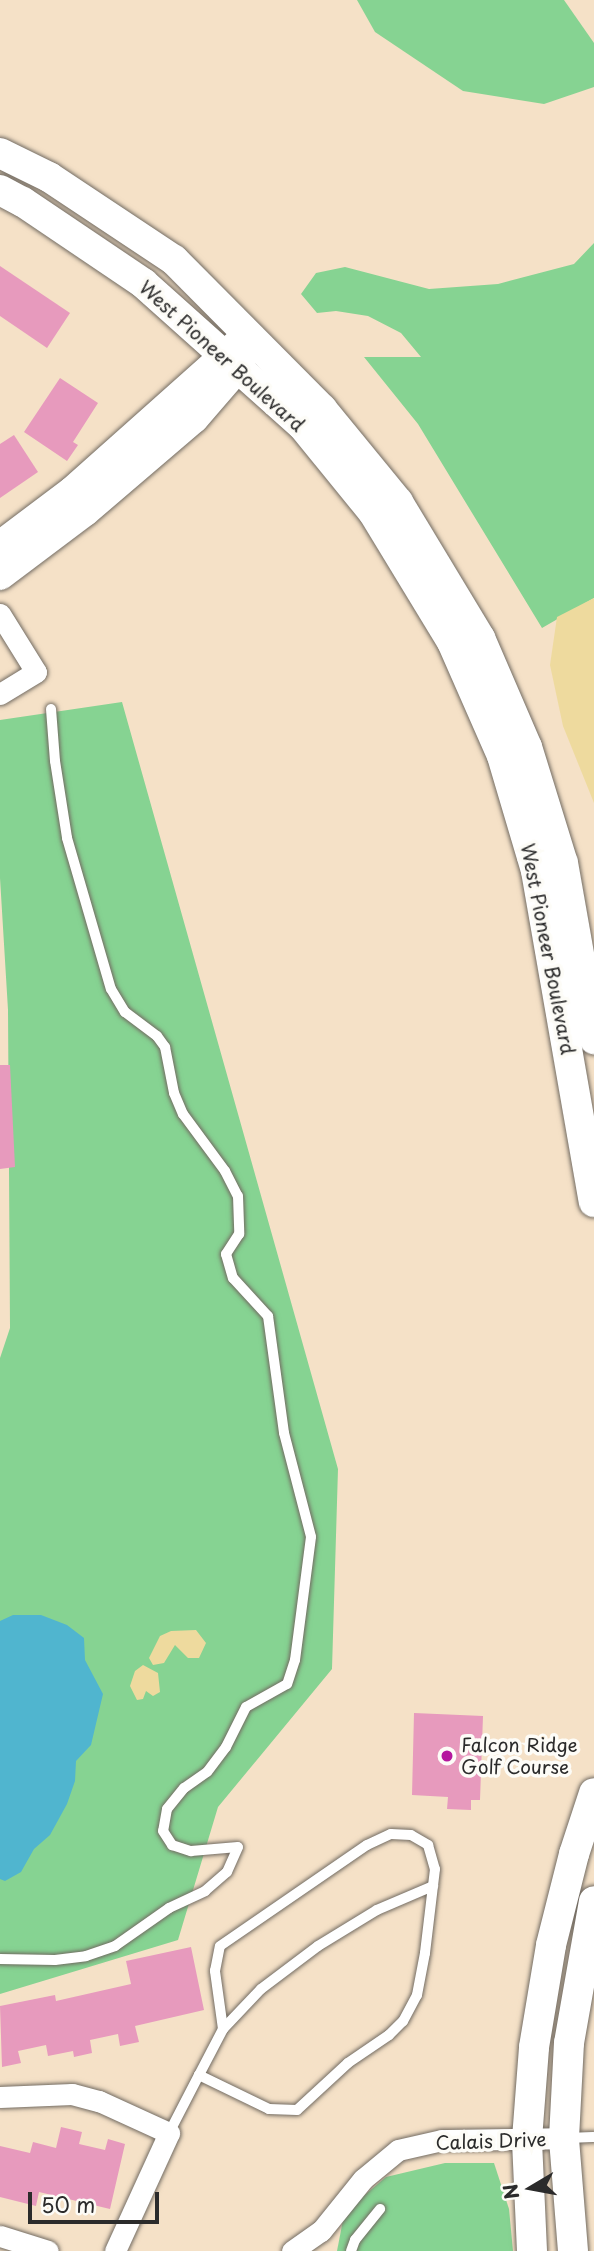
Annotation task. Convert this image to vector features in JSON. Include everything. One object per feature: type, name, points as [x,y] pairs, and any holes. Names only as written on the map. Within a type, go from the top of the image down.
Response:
[{"type":"main road","name":"West Pioneer Boulevard","points":[[0,153],[49,177],[174,260],[322,409],[398,502],[480,638],[527,747],[564,863],[594,1039]]},
{"type":"main road","name":"West Pioneer Boulevard","points":[[0,190],[23,202],[143,283],[302,425],[373,512],[452,642],[502,756],[536,871],[594,1202]]},
{"type":"main road","points":[[0,575],[85,511],[184,426],[249,336]]},
{"type":"main road","points":[[0,546],[74,491],[231,361]]},
{"type":"main road","points":[[532,2251],[527,2139],[534,2046],[551,1945],[574,1854],[594,1793]]},
{"type":"main road","points":[[573,2251],[564,2138],[569,2043],[594,1901]]},
{"type":"street","points":[[0,614],[36,672],[0,694]]},
{"type":"street","points":[[0,2097],[72,2094],[99,2101],[169,2133],[115,2251]]},
{"type":"street","name":"Calais Drive","points":[[292,2251],[321,2231],[363,2179],[398,2150],[442,2140],[564,2138]]},
{"type":"street","points":[[0,2236],[48,2251]]},
{"type":"lane","points":[[0,1959],[55,1961],[86,1956],[115,1946],[169,1908],[205,1891],[228,1872],[238,1847],[191,1851],[172,1845],[163,1831],[167,1810],[184,1788],[207,1772],[226,1747],[246,1707],[287,1684],[295,1660],[311,1537],[284,1433],[268,1316],[233,1278],[226,1254],[239,1234],[238,1196],[225,1171],[183,1115],[174,1093],[165,1047],[150,1030],[125,1012],[111,989],[67,838],[55,761],[51,709]]},
{"type":"lane","points":[[199,2075],[269,2109],[297,2110],[348,2063],[389,2035],[403,2021],[417,1995],[433,1886],[435,1868],[428,1845],[411,1835],[391,1834],[368,1845],[220,1946],[215,1971],[223,2029]]},
{"type":"lane","points":[[169,2133],[223,2029],[261,1989],[318,1945],[377,1910],[433,1886]]},
{"type":"lane","points":[[564,2138],[594,2137]]},
{"type":"lane","points":[[351,2251],[355,2240],[380,2209]]},
{"type":"green space","points":[[357,0],[564,0],[594,43],[594,87],[544,104],[463,91],[375,32]]},
{"type":"green space","points":[[594,243],[594,598],[542,628],[418,424],[364,357],[421,357],[401,333],[368,316],[336,311],[317,313],[301,294],[316,273],[345,267],[429,289],[498,284],[574,264]]},
{"type":"green space","points":[[122,702],[338,1469],[332,1669],[218,1807],[178,1940],[0,1994],[0,1358],[10,1328],[8,1010],[0,878],[0,720]]},
{"type":"green space","points":[[445,2163],[494,2163],[509,2209],[513,2251],[337,2251],[343,2220],[360,2199],[386,2177]]},
{"type":"sand","points":[[594,598],[594,803],[563,726],[550,665],[557,617]]},
{"type":"sand","points":[[196,1630],[206,1643],[199,1658],[188,1658],[175,1645],[164,1663],[153,1665],[149,1658],[160,1636],[171,1631]]},
{"type":"sand","points":[[143,1665],[158,1673],[160,1692],[153,1696],[146,1691],[143,1699],[137,1700],[130,1686],[135,1671]]},
{"type":"water","points":[[13,1615],[41,1615],[67,1625],[84,1638],[85,1660],[103,1694],[91,1745],[76,1761],[75,1781],[67,1804],[50,1835],[34,1849],[21,1872],[5,1881],[0,1879],[0,1621]]},
{"type":"building","points":[[0,266],[70,313],[47,348],[0,316]]},
{"type":"building","points":[[60,378],[98,403],[73,442],[78,445],[67,461],[24,432]]},
{"type":"building","points":[[14,435],[38,472],[0,498],[0,444]]},
{"type":"building","points":[[0,1065],[10,1065],[15,1167],[0,1169]]},
{"type":"building","name":"Falcon Ridge Golf Course","points":[[414,1713],[483,1716],[480,1800],[471,1800],[471,1810],[447,1809],[448,1797],[412,1795]]},
{"type":"building","points":[[191,1947],[204,2010],[135,2026],[139,2042],[120,2046],[118,2034],[90,2040],[92,2053],[74,2057],[73,2051],[48,2056],[46,2045],[18,2051],[21,2063],[2,2067],[0,2006],[55,1995],[56,2001],[131,1984],[126,1961]]},
{"type":"building","points":[[61,2127],[82,2132],[79,2144],[105,2150],[108,2139],[125,2144],[110,2209],[39,2192],[36,2206],[0,2197],[0,2146],[30,2153],[33,2142],[56,2148]]},
{"type":"place","name":"Falcon Ridge Golf Course","points":[[447,1756]]}]
